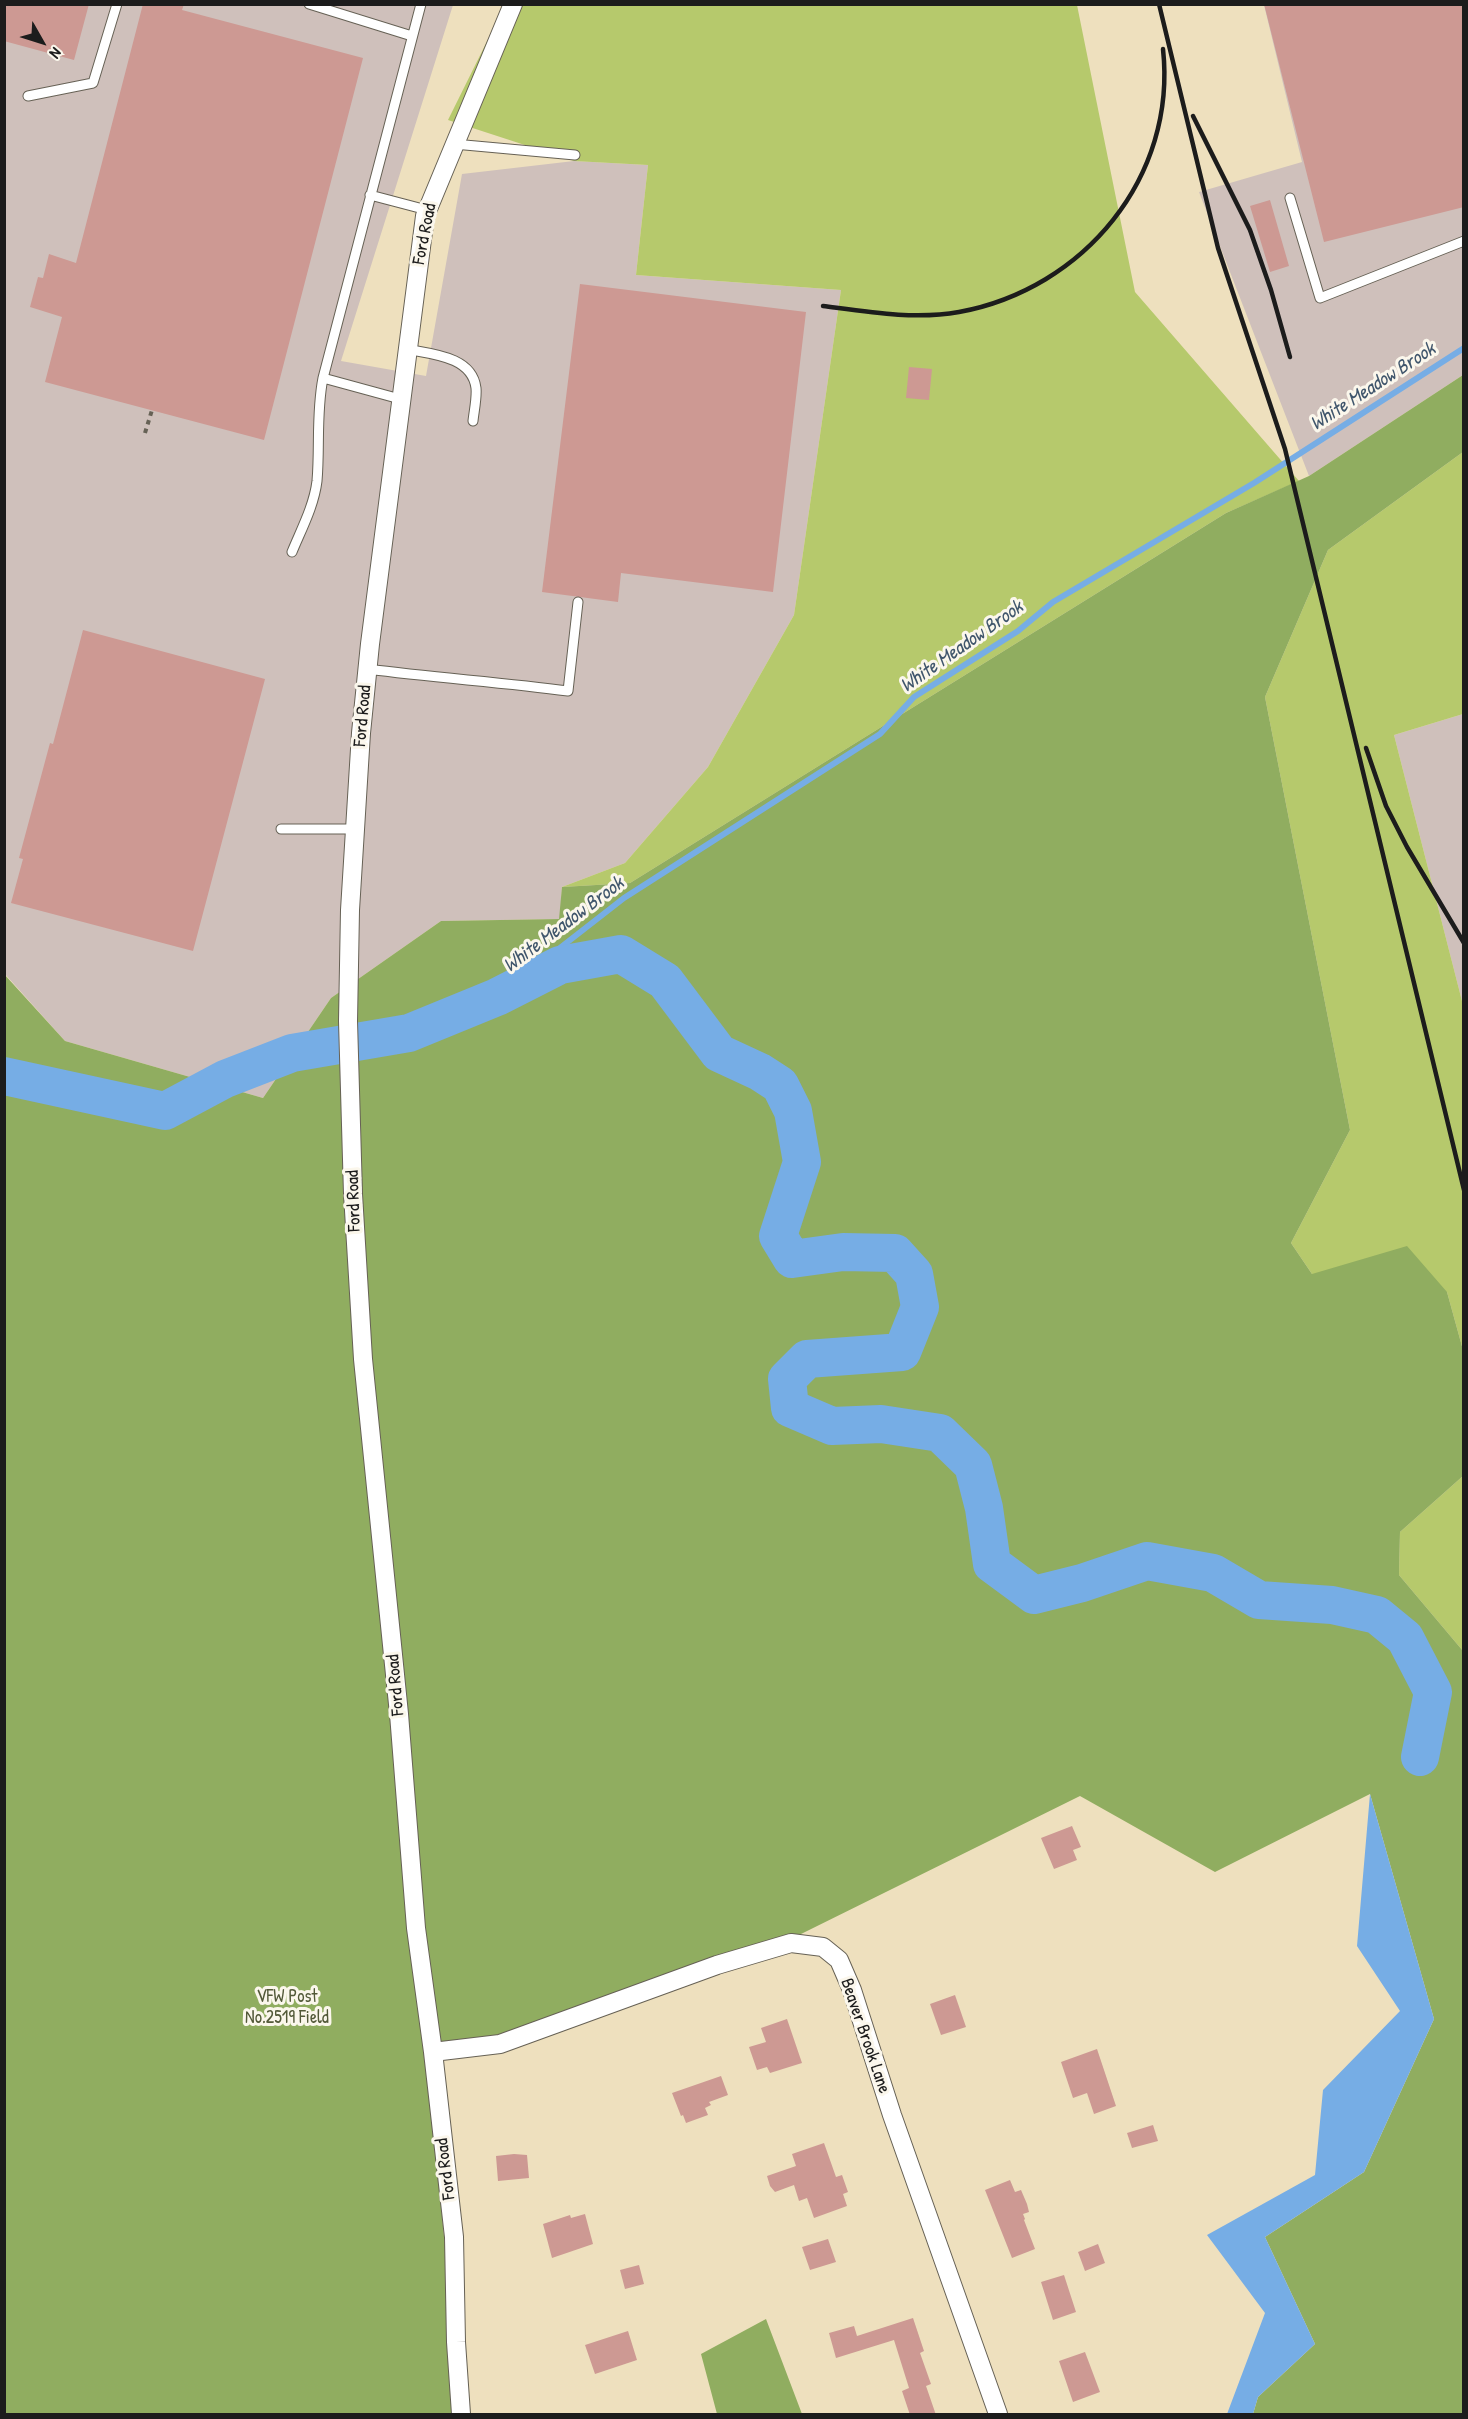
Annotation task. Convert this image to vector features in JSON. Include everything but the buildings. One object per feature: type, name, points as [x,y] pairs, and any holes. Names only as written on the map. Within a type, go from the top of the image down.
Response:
[{"type":"street","name":"Ford Road","points":[[462,2415],[456,2342],[454,2237],[416,1928],[399,1714],[363,1359],[353,1194],[348,1021],[350,910],[368,669],[406,349],[427,210],[513,4]]},
{"type":"street","name":"Beaver Brook Lane","points":[[433,2052],[500,2044],[717,1965],[791,1943],[823,1947],[839,1960],[852,1990],[892,2115],[998,2415]]},
{"type":"lane","points":[[28,96],[93,83],[117,4]]},
{"type":"lane","points":[[309,4],[412,36]]},
{"type":"lane","points":[[292,552],[312,504],[317,482],[318,405],[323,378],[421,4]]},
{"type":"lane","points":[[454,144],[575,155]]},
{"type":"lane","points":[[370,195],[427,210]]},
{"type":"lane","points":[[1290,198],[1320,298],[1464,241]]},
{"type":"lane","points":[[406,349],[445,356],[464,366],[473,377],[476,389],[473,421]]},
{"type":"lane","points":[[323,378],[400,399]]},
{"type":"lane","points":[[368,669],[449,680],[505,682],[568,691],[578,602]]},
{"type":"lane","points":[[281,829],[355,829]]},
{"type":"path","points":[[146,433],[152,410]]},
{"type":"shaded area","points":[[5,5],[453,5],[341,361],[426,376],[462,174],[574,161],[648,165],[636,275],[841,290],[794,615],[708,767],[625,863],[562,887],[560,919],[441,921],[331,998],[263,1098],[65,1041],[5,974]]},
{"type":"shaded area","points":[[1264,5],[1463,5],[1463,375],[1309,476],[1199,192],[1302,162]]},
{"type":"shaded area","points":[[1463,714],[1463,1005],[1394,735]]},
{"type":"green space","points":[[505,5],[1077,5],[1135,292],[1299,481],[1226,513],[630,883],[562,887],[625,863],[708,767],[794,615],[841,290],[636,275],[648,165],[574,161],[448,120]]},
{"type":"green space","name":"VFW Post No.2519 Field","points":[[1463,375],[1463,452],[1328,550],[1265,697],[1350,1130],[1291,1243],[1312,1274],[1407,1246],[1447,1292],[1463,1350],[1463,1476],[1400,1532],[1399,1575],[1463,1651],[1463,2414],[1253,2414],[1258,2397],[1315,2344],[1265,2237],[1364,2172],[1434,2019],[1370,1794],[1215,1872],[1080,1796],[799,1935],[427,2058],[461,2414],[5,2414],[4,974],[65,1041],[263,1098],[331,998],[441,921],[559,919],[562,887],[630,883],[1226,513],[1309,476]]},
{"type":"green space","points":[[1463,452],[1463,714],[1394,735],[1463,1005],[1463,1350],[1447,1292],[1312,1274],[1291,1243],[1350,1130],[1265,697],[1328,550]]},
{"type":"green space","points":[[1463,1476],[1463,1651],[1399,1575],[1400,1532]]},
{"type":"green space","points":[[766,2319],[802,2414],[717,2414],[701,2354]]},
{"type":"water","points":[[1370,1794],[1434,2019],[1364,2172],[1265,2237],[1315,2344],[1258,2397],[1253,2414],[1227,2414],[1265,2313],[1207,2235],[1315,2175],[1323,2090],[1400,2011],[1357,1946]]},
{"type":"waterway","name":"White Meadow Brook","points":[[497,997],[624,898],[880,734],[914,697],[1018,631],[1053,602],[1254,483],[1464,348]]},
{"type":"waterway","points":[[4,1076],[165,1111],[225,1079],[292,1053],[409,1033],[497,997],[560,965],[621,954],[665,981],[719,1053],[760,1072],[780,1085],[793,1111],[802,1162],[778,1236],[792,1259],[843,1252],[895,1253],[914,1274],[920,1307],[902,1352],[807,1359],[787,1379],[790,1408],[832,1426],[881,1424],[940,1433],[973,1465],[984,1508],[992,1564],[1034,1595],[1082,1583],[1147,1561],[1213,1573],[1259,1600],[1332,1605],[1377,1615],[1405,1638],[1433,1692],[1420,1757]]},
{"type":"railway","points":[[1159,4],[1218,248],[1285,449],[1464,1190]]},
{"type":"railway","points":[[823,306],[908,315],[959,312],[1004,299],[1046,279],[1082,252],[1113,220],[1138,182],[1155,141],[1163,96],[1163,49]]},
{"type":"railway","points":[[1193,116],[1250,230],[1271,290],[1290,357]]},
{"type":"railway","points":[[1366,748],[1386,806],[1407,847],[1464,943]]}]
